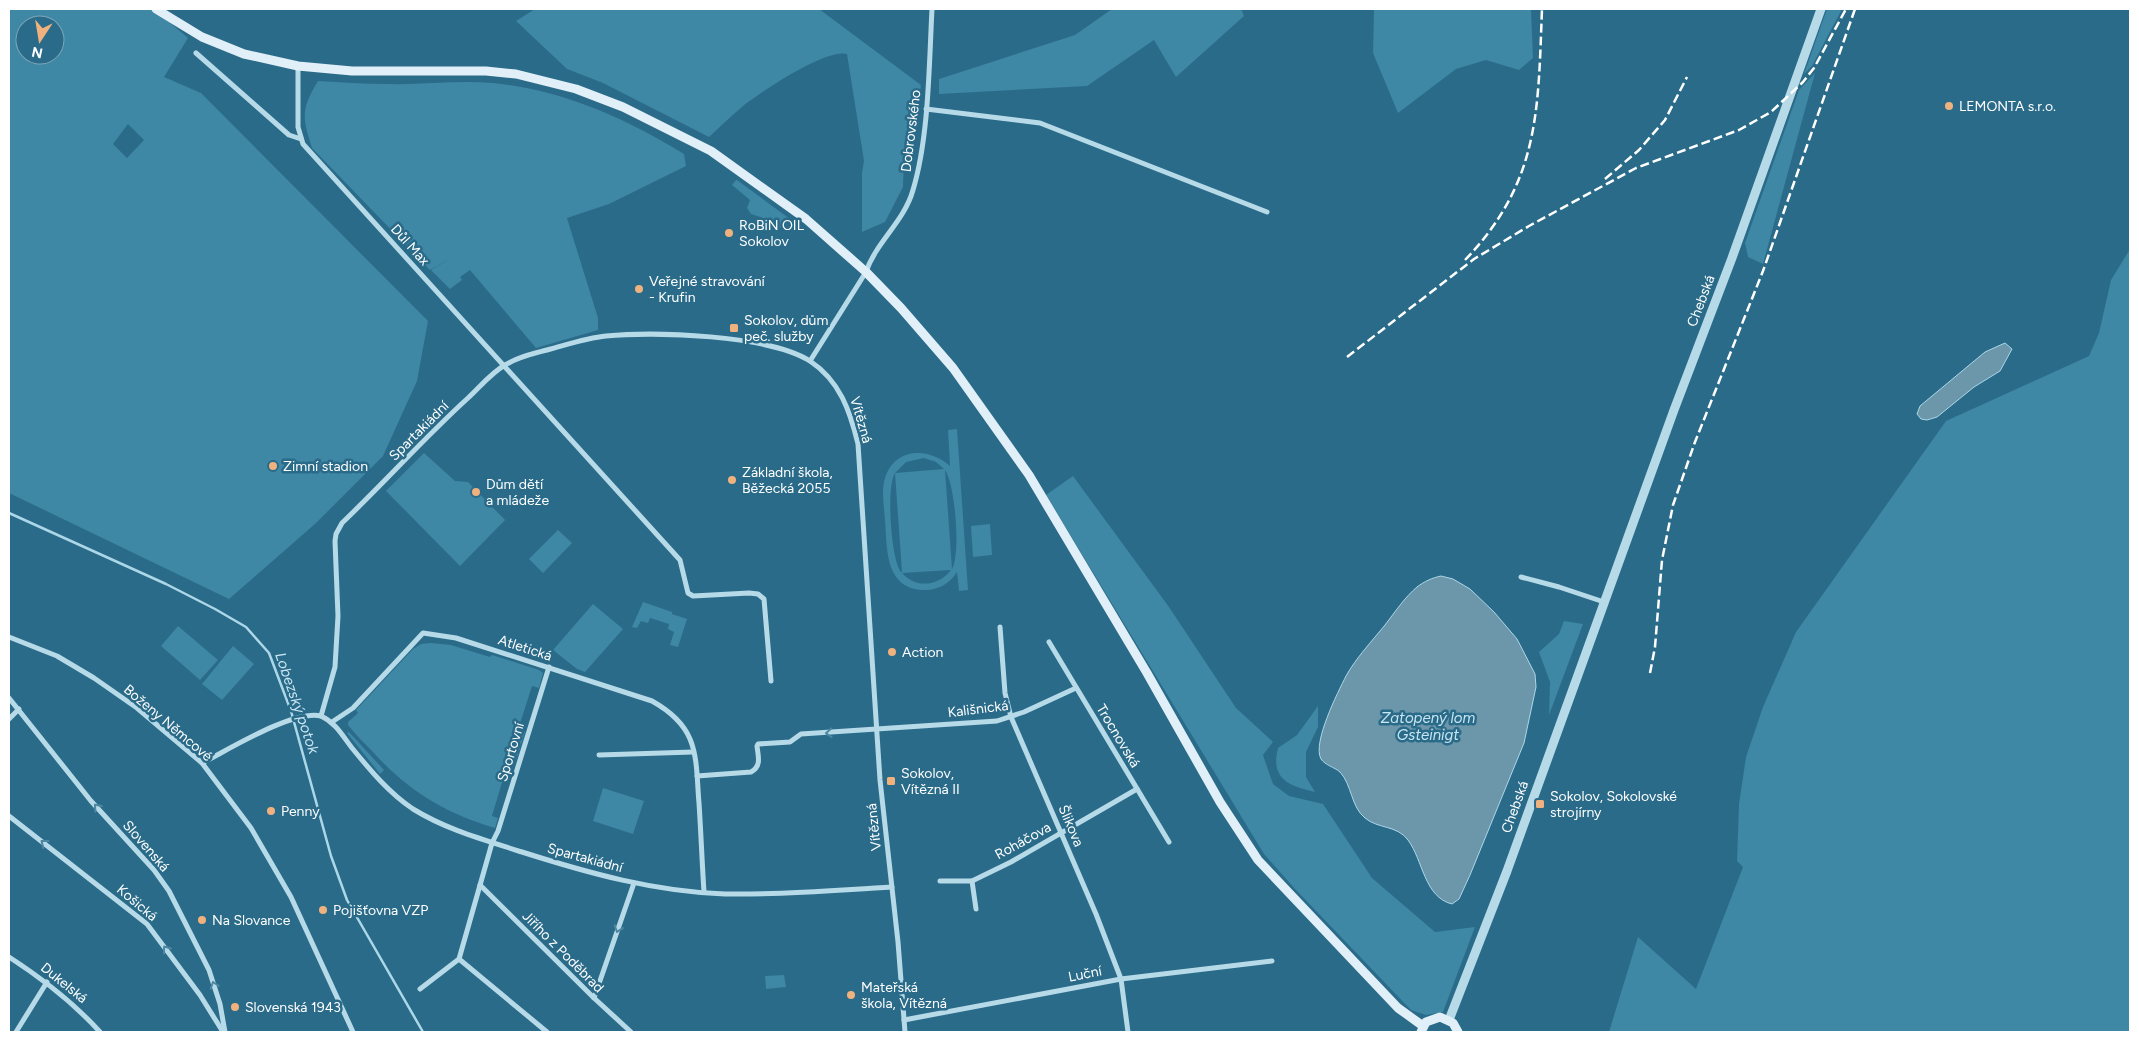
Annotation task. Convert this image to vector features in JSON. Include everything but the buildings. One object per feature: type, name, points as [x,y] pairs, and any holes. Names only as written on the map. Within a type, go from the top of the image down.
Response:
[{"type":"main road","points":[[156,9],[202,37],[244,54],[298,66],[352,71],[486,71],[546,80],[597,96],[623,106],[711,151],[806,219],[866,272],[901,308],[953,368],[1029,475],[1147,673],[1220,802],[1258,860],[1398,1008],[1422,1029],[1435,1018],[1449,1020],[1458,1032]]},
{"type":"street","name":"Dobrovského","points":[[810,361],[866,272],[871,256],[904,212],[913,191],[922,151],[932,9]]},
{"type":"street","name":"Chebská","points":[[1449,1020],[1507,871],[1604,602],[1732,258],[1820,9]]},
{"type":"street","name":"Důl Max","points":[[196,53],[289,135],[301,139],[307,148],[503,366]]},
{"type":"street","points":[[298,66],[298,127],[301,139]]},
{"type":"street","points":[[926,109],[1040,123],[1267,212]]},
{"type":"street","name":"Vítězná","points":[[503,366],[518,358],[595,338],[643,333],[706,337],[781,349],[810,361],[841,392],[852,418],[858,444],[880,780],[905,1032]]},
{"type":"street","points":[[503,366],[680,560],[688,594],[701,596],[748,593],[758,594],[764,599],[771,681]]},
{"type":"street","name":"Spartakiádní","points":[[321,716],[334,667],[338,616],[335,541],[338,529],[448,416],[503,366]]},
{"type":"street","points":[[1521,577],[1604,602]]},
{"type":"street","name":"Šlikova","points":[[1000,627],[1005,693],[1012,717],[1122,979],[1128,1032]]},
{"type":"street","name":"Atletická","points":[[332,722],[354,708],[423,633],[456,638],[628,692],[660,705],[683,726],[690,738],[697,776],[704,892]]},
{"type":"street","name":"Boženy Němcové","points":[[9,637],[57,656],[94,678],[137,708],[202,764],[252,828],[291,897],[353,1032]]},
{"type":"street","name":"Trocnovská","points":[[1049,642],[1169,842]]},
{"type":"street","name":"Sportovní","points":[[459,959],[492,843],[498,832],[549,667]]},
{"type":"street","name":"Kališnická","points":[[878,730],[897,726],[997,721],[1012,717],[1076,688]]},
{"type":"street","name":"Slovenská","points":[[9,698],[91,801],[154,870],[169,891],[209,970],[220,1004],[224,1032]]},
{"type":"street","points":[[9,718],[19,709]]},
{"type":"street","name":"Spartakiádní","points":[[202,764],[284,722],[311,714],[321,716],[332,722],[382,784],[397,798],[439,823],[492,843],[577,869],[634,882],[724,894],[892,887]]},
{"type":"street","points":[[697,776],[751,772],[757,767],[759,762],[758,744],[790,742],[801,734],[878,730]]},
{"type":"street","points":[[599,755],[693,752]]},
{"type":"street","name":"Roháčova","points":[[972,882],[1137,790]]},
{"type":"street","name":"Košická","points":[[9,816],[147,924],[200,995],[224,1032]]},
{"type":"street","points":[[940,881],[972,882],[976,909]]},
{"type":"street","points":[[594,998],[634,882]]},
{"type":"street","name":"Jiřího z Poděbrad","points":[[480,886],[631,1032]]},
{"type":"street","name":"Dukelská","points":[[9,956],[47,982],[78,1009],[100,1032]]},
{"type":"street","points":[[420,989],[459,959],[547,1032]]},
{"type":"street","name":"Luční","points":[[904,1020],[1122,979],[1272,961]]},
{"type":"street","points":[[16,1032],[47,982]]},
{"type":"shaded area","points":[[9,9],[154,9],[188,38],[164,77],[201,93],[428,321],[417,381],[383,456],[315,524],[229,599],[9,493]],"holes":[[[128,124],[144,140],[127,158],[113,144]]]},
{"type":"shaded area","points":[[535,9],[819,9],[921,85],[914,139],[904,159],[903,187],[885,222],[862,232],[862,173],[864,161],[847,54],[837,54],[824,58],[794,72],[743,106],[709,137],[603,83],[567,69],[516,21]]},
{"type":"shaded area","points":[[1112,9],[1241,9],[1244,16],[1176,77],[1154,40],[1087,86],[939,94],[939,79],[1075,35]]},
{"type":"shaded area","points":[[1374,9],[1531,9],[1533,58],[1519,70],[1486,60],[1456,69],[1398,113],[1373,53]]},
{"type":"shaded area","points":[[1827,9],[1842,9],[1812,66],[1804,74]]},
{"type":"shaded area","points":[[1815,73],[1763,264],[1748,257],[1745,243],[1799,90]]},
{"type":"shaded area","points":[[318,81],[370,84],[480,82],[544,92],[593,108],[639,129],[684,154],[686,166],[609,204],[567,218],[598,318],[598,330],[536,348],[470,270],[460,277],[462,280],[450,289],[431,270],[453,257],[430,270],[312,148],[306,128],[305,113],[308,99]]},
{"type":"shaded area","points":[[737,180],[790,219],[787,224],[773,229],[775,222],[751,214],[747,208],[750,200],[732,185]]},
{"type":"shaded area","points":[[2130,249],[2130,1032],[1609,1032],[1638,937],[1696,989],[1743,867],[1737,861],[1739,804],[1746,757],[1763,707],[1796,632],[1946,421],[2089,356],[2099,333],[2111,280]]},
{"type":"shaded area","points":[[957,429],[968,590],[959,591],[957,572],[947,583],[939,587],[930,590],[912,588],[902,583],[895,575],[888,555],[883,499],[885,478],[896,460],[913,453],[923,453],[932,456],[950,466],[948,430]],"holes":[[[924,458],[936,462],[944,469],[895,473],[906,462]],[[945,470],[952,489],[956,519],[956,549],[952,569]],[[895,473],[902,572],[898,565],[892,539],[890,507],[892,480]],[[951,570],[940,579],[927,584],[914,582],[902,573]]]},
{"type":"shaded area","points":[[424,453],[455,481],[468,482],[505,520],[460,566],[386,491]]},
{"type":"shaded area","points":[[1073,476],[1169,607],[1236,708],[1273,742],[1263,755],[1273,784],[1289,796],[1323,804],[1372,878],[1435,932],[1475,927],[1443,1012],[1426,1015],[1411,1010],[1264,854],[1046,495]]},
{"type":"shaded area","points":[[990,524],[992,555],[973,557],[971,526]]},
{"type":"shaded area","points":[[558,530],[572,543],[543,573],[529,559]]},
{"type":"shaded area","points":[[643,602],[687,619],[678,647],[670,645],[674,632],[668,629],[669,624],[650,618],[648,623],[641,621],[637,628],[632,627]]},
{"type":"shaded area","points":[[593,604],[623,629],[585,672],[577,669],[553,650]]},
{"type":"shaded area","points":[[1564,621],[1583,624],[1549,715],[1550,682],[1539,652],[1559,634]]},
{"type":"shaded area","points":[[178,626],[218,660],[200,680],[161,646]]},
{"type":"shaded area","points":[[421,644],[451,645],[490,657],[492,655],[543,673],[539,688],[532,686],[518,730],[525,732],[516,760],[509,759],[492,816],[498,818],[495,828],[459,815],[413,789],[385,765],[348,725],[348,722],[358,713],[356,710],[413,649]]},
{"type":"shaded area","points":[[233,646],[254,664],[222,700],[202,684]]},
{"type":"shaded area","points":[[1318,706],[1318,727],[1306,752],[1306,777],[1315,792],[1297,787],[1284,779],[1279,774],[1276,759],[1278,748],[1297,735]]},
{"type":"shaded area","points":[[349,732],[384,770],[380,774],[347,733]]},
{"type":"shaded area","points":[[603,788],[644,801],[633,834],[593,821]]},
{"type":"shaded area","points":[[784,975],[786,987],[766,989],[765,976]]},
{"type":"water","points":[[2005,343],[2012,349],[2000,371],[1974,387],[1937,417],[1927,420],[1921,419],[1917,414],[1920,406],[1985,352]]},
{"type":"water","name":"Zatopený lom Gsteinigt","points":[[1441,576],[1453,579],[1470,589],[1494,612],[1517,639],[1535,674],[1536,687],[1524,743],[1470,875],[1459,899],[1452,904],[1435,894],[1425,877],[1413,848],[1404,835],[1370,821],[1360,813],[1344,777],[1321,759],[1319,751],[1327,718],[1337,693],[1354,663],[1400,605],[1417,587],[1426,581]]},
{"type":"waterway","name":"Lobezský potok","points":[[9,513],[166,584],[215,609],[246,627],[269,653],[291,711],[331,856],[347,900],[423,1032]]},
{"type":"railway","points":[[1465,260],[1490,231],[1508,202],[1521,173],[1530,143],[1536,112],[1542,9]]},
{"type":"railway","points":[[1347,357],[1474,259],[1529,226],[1636,168],[1739,130],[1771,112],[1803,82],[1814,68],[1846,9]]},
{"type":"railway","points":[[1650,673],[1655,647],[1662,560],[1673,505],[1695,442],[1763,271],[1855,9]]},
{"type":"railway","points":[[1605,179],[1639,150],[1665,120],[1687,77]]},
{"type":"place","name":"LEMONTA s.r.o.","points":[[1949,106]]},
{"type":"place","name":"RoBiN OIL Sokolov","points":[[729,233]]},
{"type":"place","name":"Veřejné stravování - Krufin","points":[[639,289]]},
{"type":"place","name":"Sokolov, dům peč. služby","points":[[734,328]]},
{"type":"place","name":"Zimní stadion","points":[[273,466]]},
{"type":"place","name":"Základní škola, Běžecká 2055","points":[[732,480]]},
{"type":"place","name":"Dům dětí a mládeže","points":[[476,492]]},
{"type":"place","name":"Action","points":[[892,652]]},
{"type":"place","name":"Sokolov, Vítězná II","points":[[891,781]]},
{"type":"place","name":"Sokolov, Sokolovské strojírny","points":[[1540,804]]},
{"type":"place","name":"Penny","points":[[271,811]]},
{"type":"place","name":"Pojišťovna VZP","points":[[323,910]]},
{"type":"place","name":"Na Slovance","points":[[202,920]]},
{"type":"place","name":"Mateřská škola, Vítězná","points":[[851,995]]},
{"type":"place","name":"Slovenská 1943","points":[[235,1007]]}]
